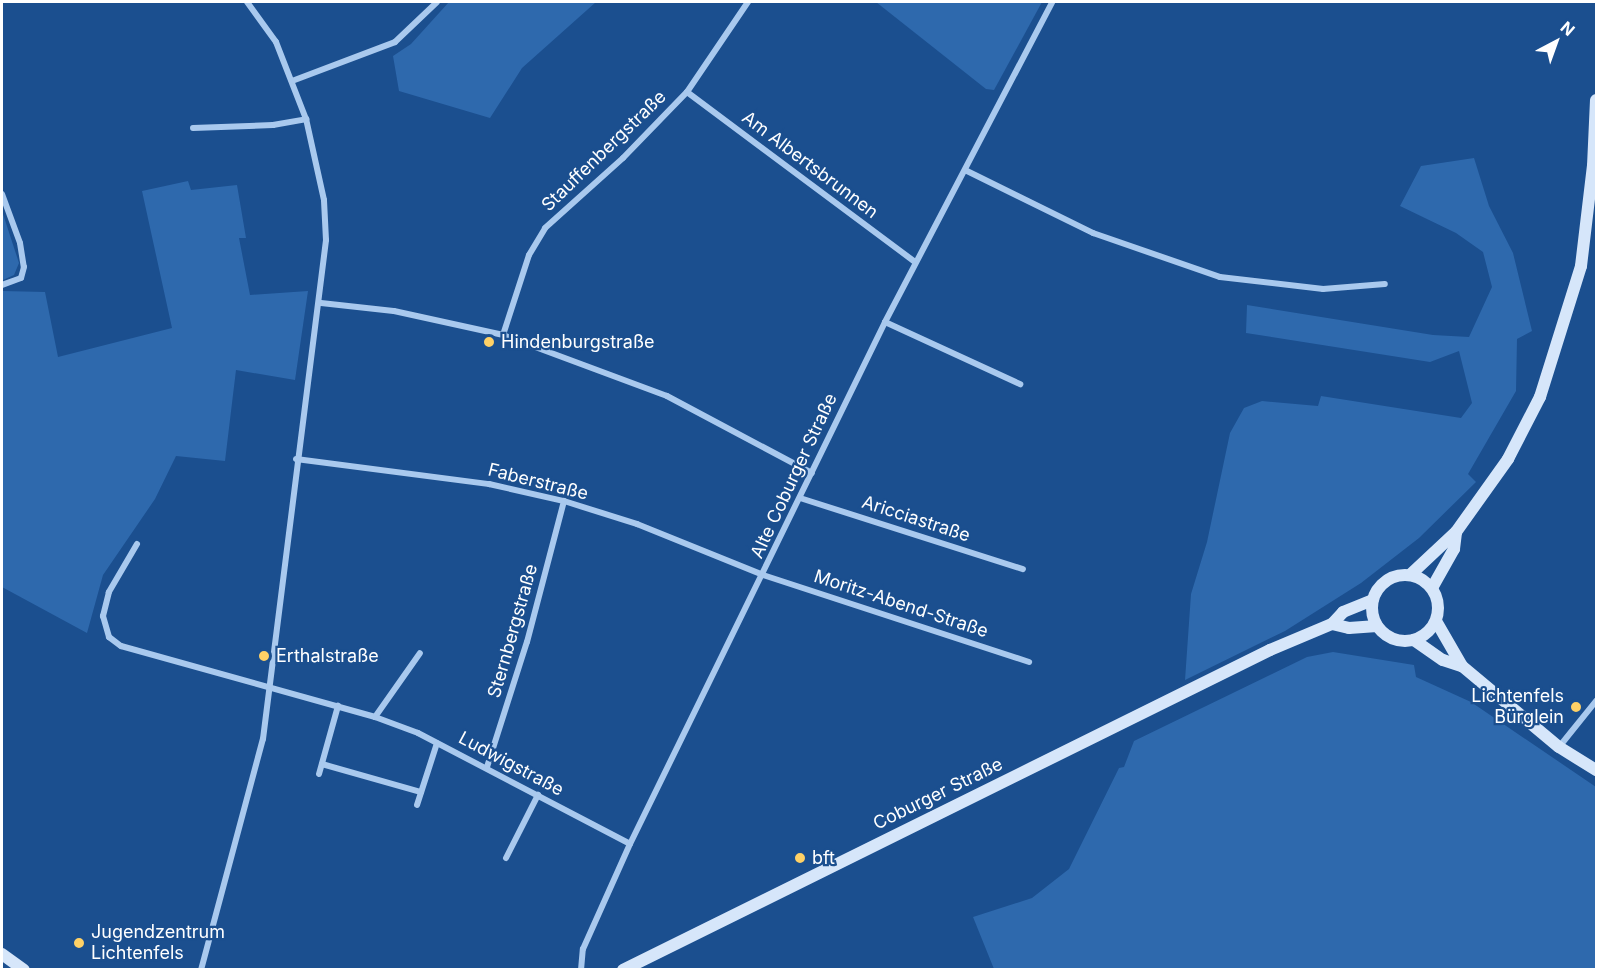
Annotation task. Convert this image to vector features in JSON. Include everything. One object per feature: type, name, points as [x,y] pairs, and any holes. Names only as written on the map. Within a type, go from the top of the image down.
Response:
[{"type":"street","points":[[201,969],[260,750],[296,459],[321,303],[326,240],[324,200],[306,119],[276,42],[247,2]]},
{"type":"street","points":[[292,81],[395,42],[437,2]]},
{"type":"street","name":"Stauffenbergstraße","points":[[503,335],[529,255],[545,228],[623,158],[687,92],[748,2]]},
{"type":"street","name":"Alte Coburger Straße","points":[[580,969],[583,949],[630,844],[915,262],[1052,2]]},
{"type":"street","name":"Am Albertsbrunnen","points":[[687,92],[915,262]]},
{"type":"street","points":[[1410,575],[1456,532],[1525,428],[1561,338],[1581,266],[1588,217],[1596,100]]},
{"type":"street","points":[[193,128],[273,125],[306,119]]},
{"type":"street","points":[[965,170],[1093,233],[1221,276],[1323,289],[1385,284]]},
{"type":"street","points":[[2,194],[20,243],[24,267],[21,278],[2,285]]},
{"type":"street","points":[[321,303],[394,310],[503,335],[667,396],[812,472]]},
{"type":"street","points":[[885,322],[1020,384]]},
{"type":"street","name":"Faberstraße","points":[[296,459],[489,484],[564,501],[637,524],[763,575]]},
{"type":"street","name":"Aricciastraße","points":[[800,498],[1023,569]]},
{"type":"street","name":"Sternbergstraße","points":[[487,767],[514,686],[564,501]]},
{"type":"street","points":[[1432,588],[1454,549],[1456,532]]},
{"type":"street","name":"Ludwigstraße","points":[[137,544],[109,592],[103,616],[109,637],[121,646],[375,717],[487,767],[630,844]]},
{"type":"street","name":"Moritz-Abend-Straße","points":[[763,575],[1029,662]]},
{"type":"street","points":[[1332,624],[1349,628],[1377,626],[1396,640],[1414,640],[1427,634],[1436,621],[1439,606],[1432,588],[1410,575],[1393,576],[1374,597],[1377,626]]},
{"type":"street","name":"Coburger Straße","points":[[622,969],[1270,650],[1332,624],[1343,612],[1374,597]]},
{"type":"street","points":[[1436,621],[1462,666],[1559,747],[1596,770]]},
{"type":"street","points":[[1414,640],[1443,660],[1462,666]]},
{"type":"street","points":[[375,717],[420,653]]},
{"type":"street","points":[[1559,747],[1596,701]]},
{"type":"street","points":[[319,774],[338,706]]},
{"type":"street","points":[[417,805],[437,743]]},
{"type":"street","points":[[322,764],[421,792]]},
{"type":"street","points":[[506,858],[538,795]]},
{"type":"street","points":[[2,954],[24,969]]},
{"type":"shaded area","points":[[449,2],[596,2],[522,68],[490,118],[399,91],[393,56],[411,44]]},
{"type":"shaded area","points":[[876,2],[1042,2],[994,90],[986,89]]},
{"type":"shaded area","points":[[1474,158],[1489,206],[1513,253],[1532,331],[1517,339],[1516,391],[1468,474],[1476,482],[1419,538],[1361,583],[1285,631],[1185,680],[1191,594],[1207,542],[1230,433],[1244,408],[1262,401],[1318,406],[1321,396],[1461,418],[1472,403],[1459,351],[1430,362],[1246,333],[1247,305],[1433,335],[1469,337],[1492,287],[1483,252],[1456,233],[1400,206],[1421,166]]},
{"type":"shaded area","points":[[188,181],[191,190],[237,185],[246,238],[239,238],[250,295],[308,291],[295,380],[236,370],[225,461],[176,456],[155,499],[103,575],[87,633],[2,587],[2,291],[45,292],[58,357],[172,328],[142,191]]},
{"type":"shaded area","points":[[2,211],[19,263],[14,275],[3,280]]},
{"type":"shaded area","points":[[1333,652],[1414,665],[1416,677],[1471,702],[1596,787],[1596,969],[994,969],[973,917],[1032,898],[1069,869],[1119,768],[1124,767],[1134,741],[1307,657]]},
{"type":"place","name":"Hindenburgstraße","points":[[489,342]]},
{"type":"place","name":"Erthalstraße","points":[[264,656]]},
{"type":"place","name":"Lichtenfels Bürglein","points":[[1576,707]]},
{"type":"place","name":"bft","points":[[800,858]]},
{"type":"place","name":"Jugendzentrum Lichtenfels","points":[[79,943]]}]
